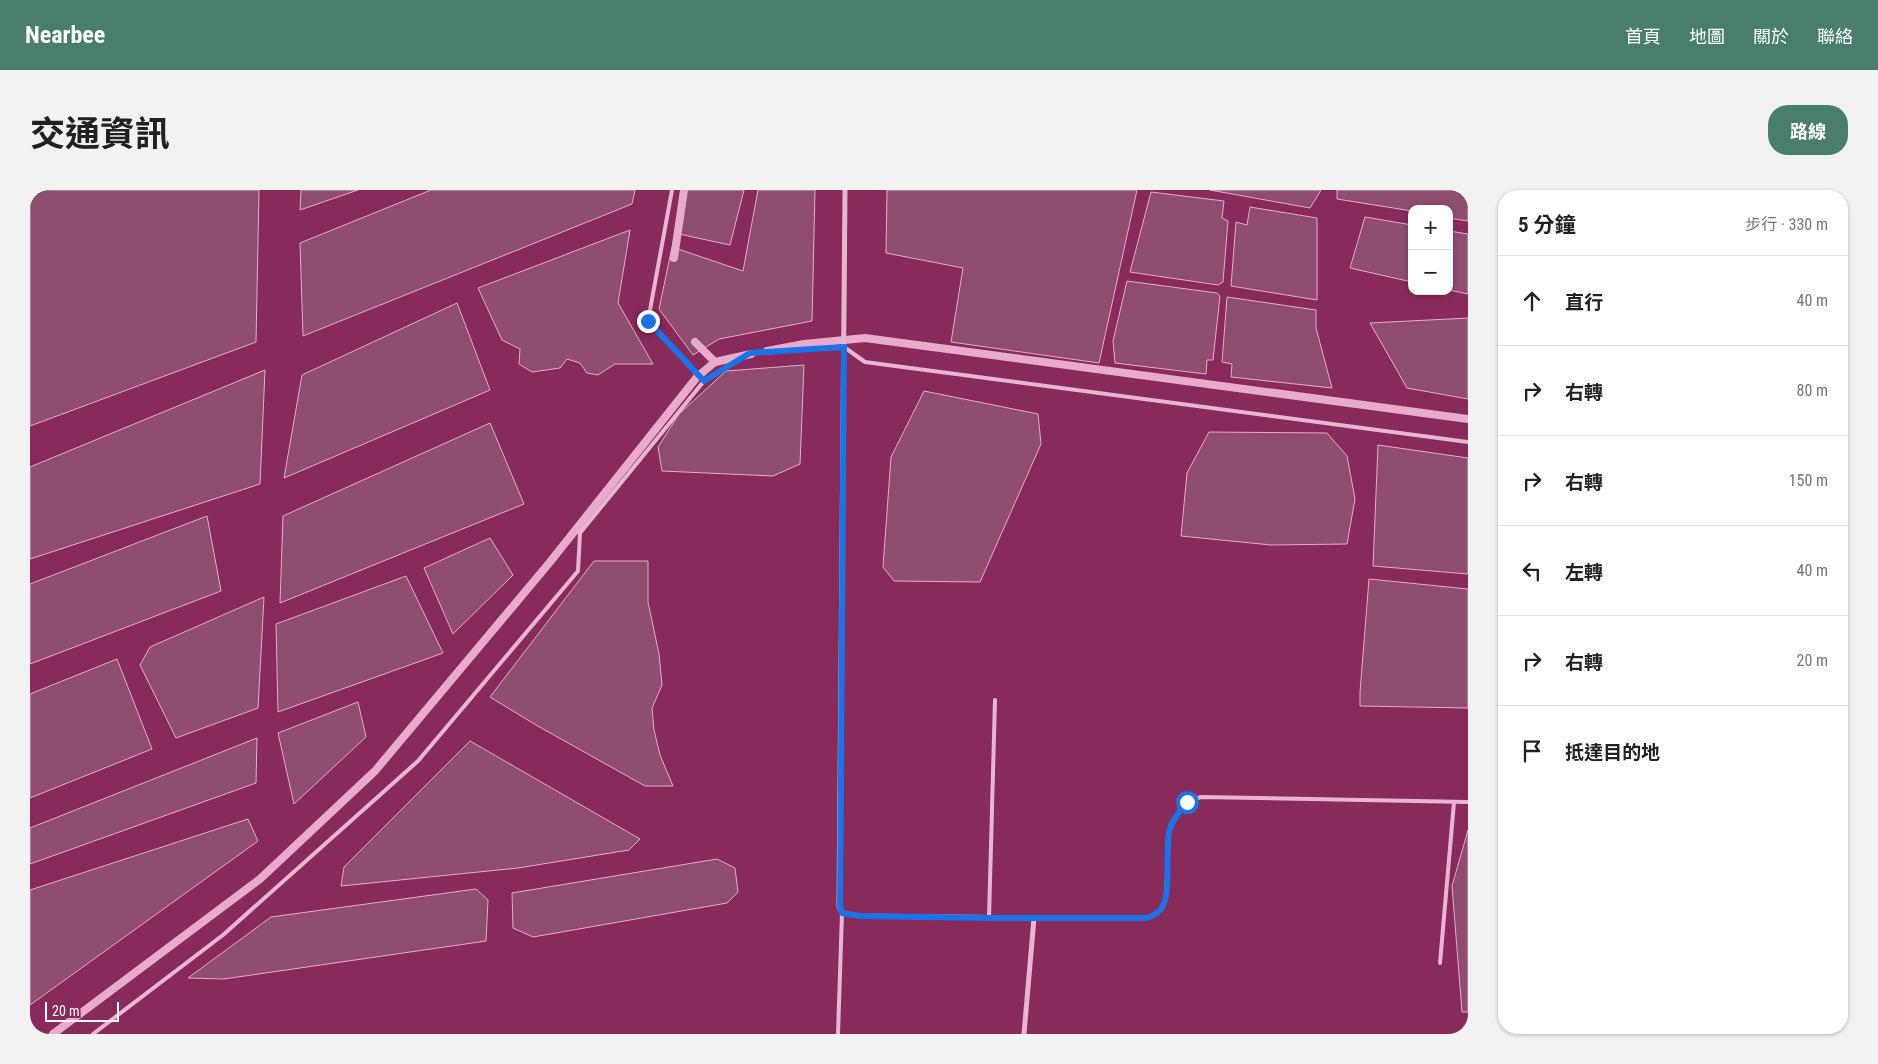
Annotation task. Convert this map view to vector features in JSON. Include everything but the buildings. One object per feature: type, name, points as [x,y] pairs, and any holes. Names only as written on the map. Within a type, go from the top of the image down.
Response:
[{"type":"street","points":[[845,190],[840,906],[842,913],[860,916],[1034,918],[1024,1034]]},
{"type":"lane","points":[[672,190],[648,321],[704,381]]},
{"type":"lane","points":[[93,1034],[223,935],[418,761],[578,570],[580,533],[704,381],[750,353],[844,347],[865,362],[1468,442]]},
{"type":"lane","points":[[989,918],[995,700]]},
{"type":"lane","points":[[1034,918],[1147,918],[1157,913],[1162,908],[1166,898],[1169,831],[1177,815],[1187,802],[1201,797],[1468,802]]},
{"type":"lane","points":[[1440,963],[1454,802]]},
{"type":"lane","points":[[838,1034],[842,913]]},
{"type":"shaded area","points":[[30,190],[259,190],[256,342],[30,426]]},
{"type":"shaded area","points":[[301,190],[358,190],[300,210]]},
{"type":"shaded area","points":[[431,190],[635,190],[632,204],[303,336],[300,243]]},
{"type":"shaded area","points":[[686,190],[744,190],[730,245],[679,234]]},
{"type":"shaded area","points":[[758,190],[815,190],[812,321],[719,339],[693,355],[659,309],[672,247],[743,271]]},
{"type":"shaded area","points":[[887,190],[1137,190],[1099,363],[951,342],[963,268],[886,253]]},
{"type":"shaded area","points":[[1210,190],[1321,190],[1310,208]]},
{"type":"shaded area","points":[[1337,190],[1468,190],[1468,221],[1453,219],[1453,205],[1408,205],[1408,210],[1337,199]]},
{"type":"shaded area","points":[[1151,192],[1224,201],[1222,218],[1228,221],[1223,282],[1218,285],[1130,272]]},
{"type":"shaded area","points":[[1250,207],[1317,218],[1317,300],[1231,286],[1236,222],[1247,225]]},
{"type":"shaded area","points":[[1365,217],[1408,224],[1408,281],[1350,268]]},
{"type":"shaded area","points":[[630,230],[618,303],[653,364],[615,364],[598,375],[587,373],[580,363],[567,359],[560,368],[532,372],[519,364],[520,349],[502,340],[478,288]]},
{"type":"shaded area","points":[[1453,232],[1468,234],[1468,294],[1453,291]]},
{"type":"shaded area","points":[[1127,281],[1217,293],[1220,296],[1213,360],[1207,360],[1206,374],[1115,363],[1113,341]]},
{"type":"shaded area","points":[[1227,297],[1316,310],[1316,328],[1332,388],[1231,377],[1232,364],[1222,362]]},
{"type":"shaded area","points":[[457,303],[490,390],[284,478],[302,375]]},
{"type":"shaded area","points":[[1468,318],[1468,399],[1407,388],[1370,323]]},
{"type":"shaded area","points":[[804,365],[800,464],[773,476],[662,471],[658,447],[679,414],[726,371]]},
{"type":"shaded area","points":[[265,370],[260,484],[30,559],[30,467]]},
{"type":"shaded area","points":[[924,391],[1038,414],[1041,444],[980,582],[894,581],[883,567],[891,457]]},
{"type":"shaded area","points":[[490,423],[524,504],[280,603],[283,516]]},
{"type":"shaded area","points":[[1209,432],[1327,433],[1347,456],[1355,499],[1347,544],[1271,545],[1181,536],[1187,473]]},
{"type":"shaded area","points":[[1378,445],[1468,458],[1468,574],[1373,566]]},
{"type":"shaded area","points":[[207,516],[221,591],[30,664],[30,584]]},
{"type":"shaded area","points":[[490,538],[513,575],[453,634],[424,568]]},
{"type":"shaded area","points":[[594,561],[648,561],[648,602],[659,654],[662,685],[652,708],[654,730],[660,755],[673,786],[645,786],[490,697]]},
{"type":"shaded area","points":[[406,576],[443,653],[278,712],[276,624]]},
{"type":"shaded area","points":[[1369,579],[1468,589],[1468,708],[1360,706]]},
{"type":"shaded area","points":[[264,597],[258,708],[176,738],[140,665],[150,647]]},
{"type":"shaded area","points":[[117,659],[152,749],[30,798],[30,694]]},
{"type":"shaded area","points":[[358,702],[366,737],[294,804],[278,733]]},
{"type":"shaded area","points":[[257,738],[256,783],[30,864],[30,828]]},
{"type":"shaded area","points":[[470,741],[640,839],[629,850],[518,868],[341,886],[344,867]]},
{"type":"shaded area","points":[[248,819],[258,841],[30,1005],[30,890]]},
{"type":"shaded area","points":[[1468,830],[1468,1012],[1462,1012],[1452,886]]},
{"type":"shaded area","points":[[717,859],[735,868],[738,892],[727,903],[533,937],[513,928],[512,893]]},
{"type":"shaded area","points":[[476,889],[488,900],[486,941],[224,979],[188,978],[271,917]]},
{"type":"waterway","points":[[674,258],[684,190]]},
{"type":"waterway","points":[[767,351],[804,344],[865,338],[1468,419]]},
{"type":"waterway","points":[[695,342],[715,362]]},
{"type":"waterway","points":[[53,1034],[260,879],[375,771],[550,562],[697,377],[715,362],[751,354]]},
{"type":"route","points":[[648,321],[704,381],[750,353],[844,347],[840,906],[842,913],[860,916],[1147,918],[1162,908],[1166,898],[1169,831],[1177,815],[1187,802]]}]
